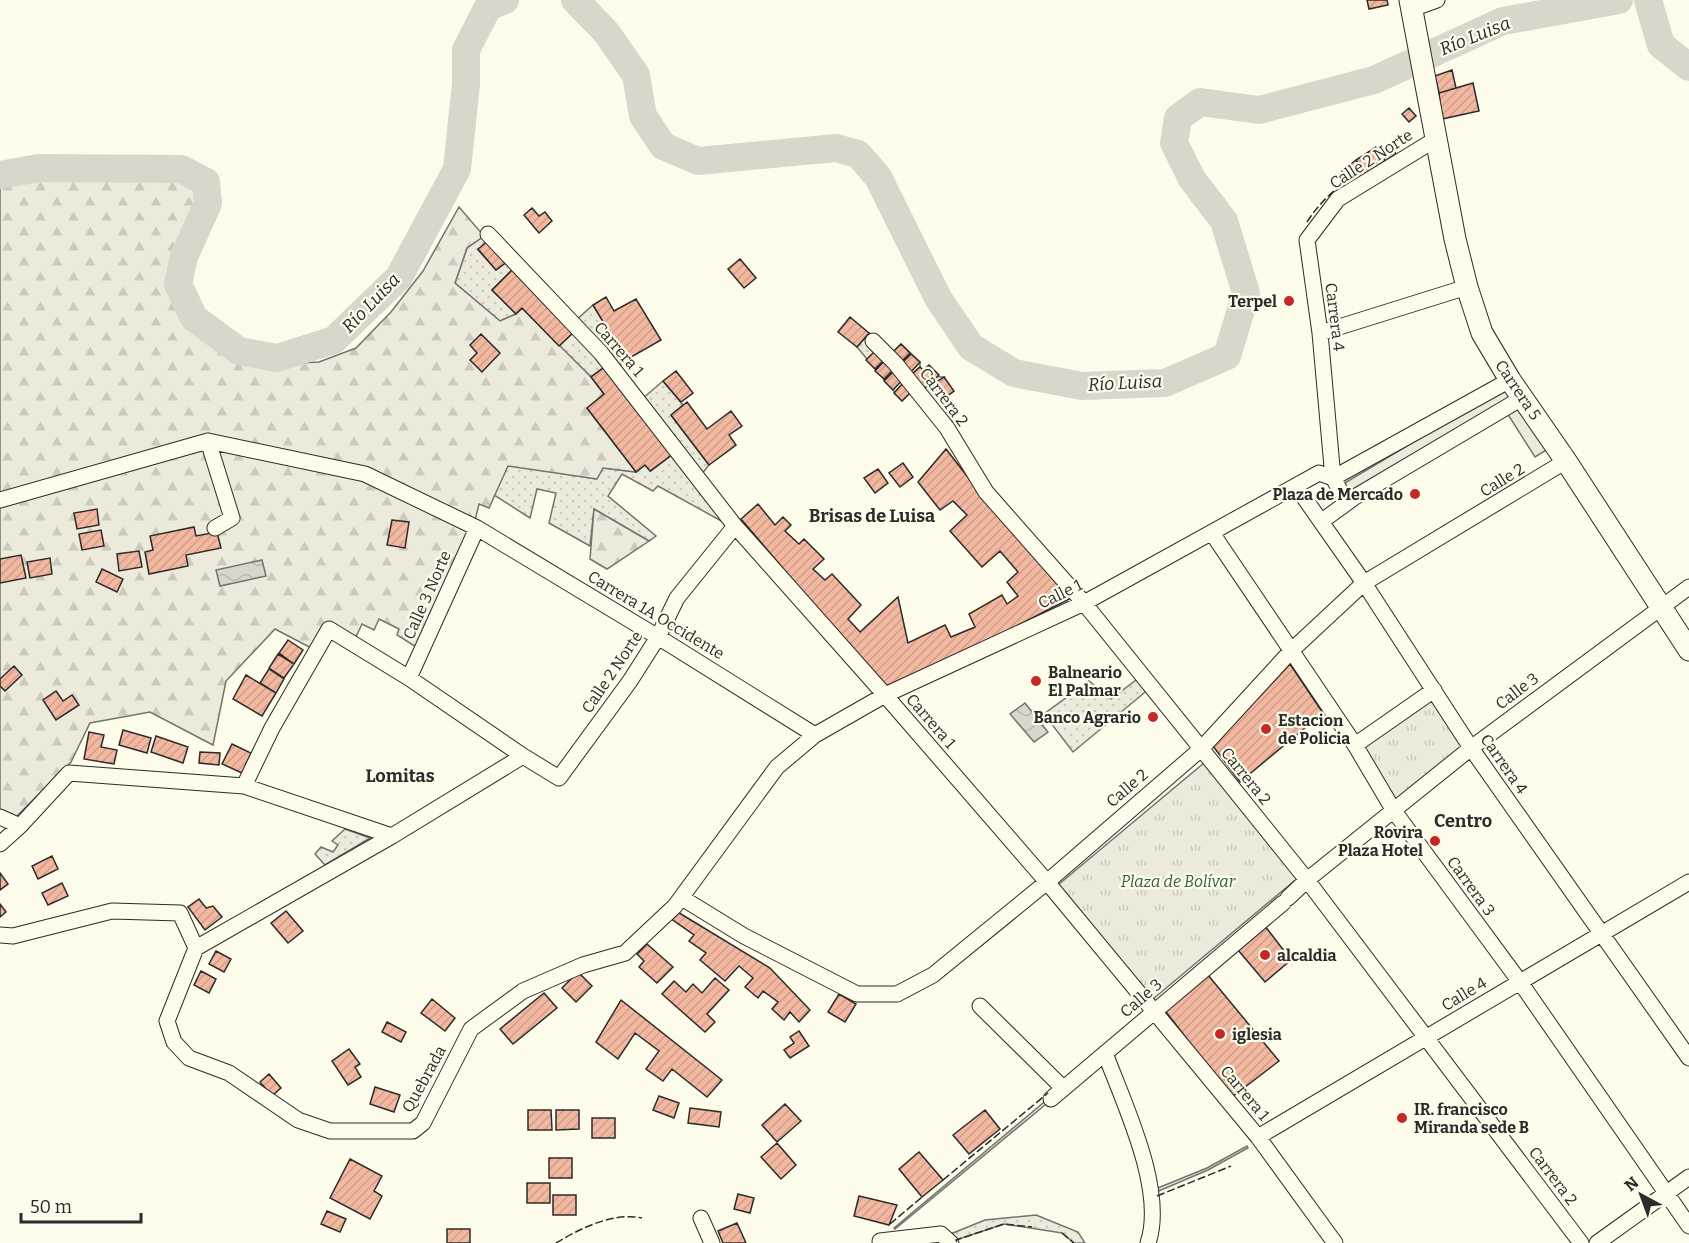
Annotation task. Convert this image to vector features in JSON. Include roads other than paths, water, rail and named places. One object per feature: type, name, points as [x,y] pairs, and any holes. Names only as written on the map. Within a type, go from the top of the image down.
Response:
[{"type":"main road","name":"Carrera 5","points":[[1412,8],[1455,239],[1482,333],[1510,380],[1566,461],[1689,650]]},
{"type":"street","points":[[1412,8],[1437,0]]},
{"type":"street","name":"Calle 2 Norte","points":[[1307,240],[1338,199],[1436,139]]},
{"type":"street","name":"Carrera 1","points":[[488,234],[601,353],[735,526],[1047,882],[1258,1137],[1335,1243]]},
{"type":"street","name":"Carrera 4","points":[[1307,240],[1320,333],[1333,478],[1347,502]]},
{"type":"street","points":[[1320,333],[1467,287]]},
{"type":"street","name":"Carrera 2","points":[[873,341],[895,363],[947,428],[986,492],[1084,603],[1307,880],[1581,1243]]},
{"type":"street","name":"Calle 1","points":[[678,902],[777,767],[815,735],[885,695],[1084,603],[1319,473],[1333,478],[1510,380]]},
{"type":"street","points":[[1322,521],[1347,502],[1522,398]]},
{"type":"street","points":[[0,500],[208,441],[232,518],[215,528]]},
{"type":"street","name":"Carrera 1A Occidente","points":[[208,441],[365,474],[477,528],[815,735]]},
{"type":"street","name":"Calle 2","points":[[678,902],[858,994],[897,994],[933,975],[1047,882],[1201,749],[1292,650],[1364,583],[1566,461]]},
{"type":"street","name":"Carrera 4","points":[[1296,486],[1364,583],[1471,748],[1689,1058]]},
{"type":"street","name":"Calle 2 Norte","points":[[523,756],[559,778],[630,681],[658,637],[677,598],[735,526]]},
{"type":"street","name":"Calle 3 Norte","points":[[409,678],[477,528]]},
{"type":"street","name":"Carrera 3","points":[[1212,533],[1355,745],[1394,811],[1520,982],[1689,1226]]},
{"type":"street","name":"Calle 3","points":[[1051,1099],[1307,880],[1471,748],[1689,587]]},
{"type":"street","points":[[0,935],[13,936],[112,910],[180,913],[196,948],[392,836],[523,756],[409,678],[329,629],[272,728],[244,786]]},
{"type":"street","points":[[1355,745],[1434,690]]},
{"type":"street","points":[[0,844],[69,773],[244,786],[392,836]]},
{"type":"street","points":[[0,817],[20,826]]},
{"type":"street","name":"Calle 4","points":[[1258,1137],[1689,882]]},
{"type":"street","name":"Quebrada","points":[[196,948],[167,1021],[174,1042],[189,1058],[229,1073],[298,1120],[330,1131],[413,1131],[423,1123],[471,1029],[523,991],[583,965],[625,953],[678,902]]},
{"type":"street","points":[[980,1006],[1063,1088]]},
{"type":"street","points":[[1105,1053],[1144,1158],[1152,1194],[1153,1229],[1148,1243]]},
{"type":"street","points":[[1597,1243],[1689,1177]]},
{"type":"street","points":[[701,1218],[712,1243]]},
{"type":"street","points":[[879,1242],[893,1230]]},
{"type":"street","points":[[879,1242],[941,1234],[951,1243]]},
{"type":"water","points":[[262,560],[266,576],[220,586],[216,570]]},
{"type":"water","points":[[1025,703],[1048,732],[1034,742],[1010,714]]},
{"type":"waterway","name":"Río Luisa","points":[[0,175],[39,168],[181,169],[206,182],[208,203],[184,257],[178,284],[194,318],[239,351],[277,358],[334,340],[399,277],[457,169],[466,84],[466,50],[488,7],[505,0]]},
{"type":"waterway","name":"Río Luisa","points":[[575,0],[606,32],[636,75],[643,116],[663,146],[698,161],[836,148],[858,154],[878,177],[938,298],[971,347],[1014,373],[1082,386],[1165,383],[1227,356],[1246,293],[1224,221],[1192,179],[1174,143],[1178,118],[1200,102],[1259,110],[1374,80],[1503,21],[1619,0]]},
{"type":"waterway","name":"Río Luisa","points":[[1648,0],[1661,45],[1689,67]]},
{"type":"place","name":"Terpel","points":[[1289,301]]},
{"type":"place","name":"Plaza de Mercado","points":[[1415,494]]},
{"type":"place","name":"Balneario El Palmar","points":[[1036,681]]},
{"type":"place","name":"Banco Agrario","points":[[1153,717]]},
{"type":"place","name":"Estacion de Policia","points":[[1266,729]]},
{"type":"place","name":"Rovira Plaza Hotel","points":[[1435,841]]},
{"type":"place","name":"alcaldia","points":[[1265,955]]},
{"type":"place","name":"iglesia","points":[[1220,1034]]},
{"type":"place","name":"IR. francisco Miranda sede B","points":[[1402,1118]]},
{"type":"district","name":"Brisas de Luisa","points":[[872,516]]},
{"type":"district","name":"Lomitas","points":[[400,776]]},
{"type":"district","name":"Centro","points":[[1463,821]]},
{"type":"park label","name":"Plaza de Bolívar","points":[[1178,881]]}]
